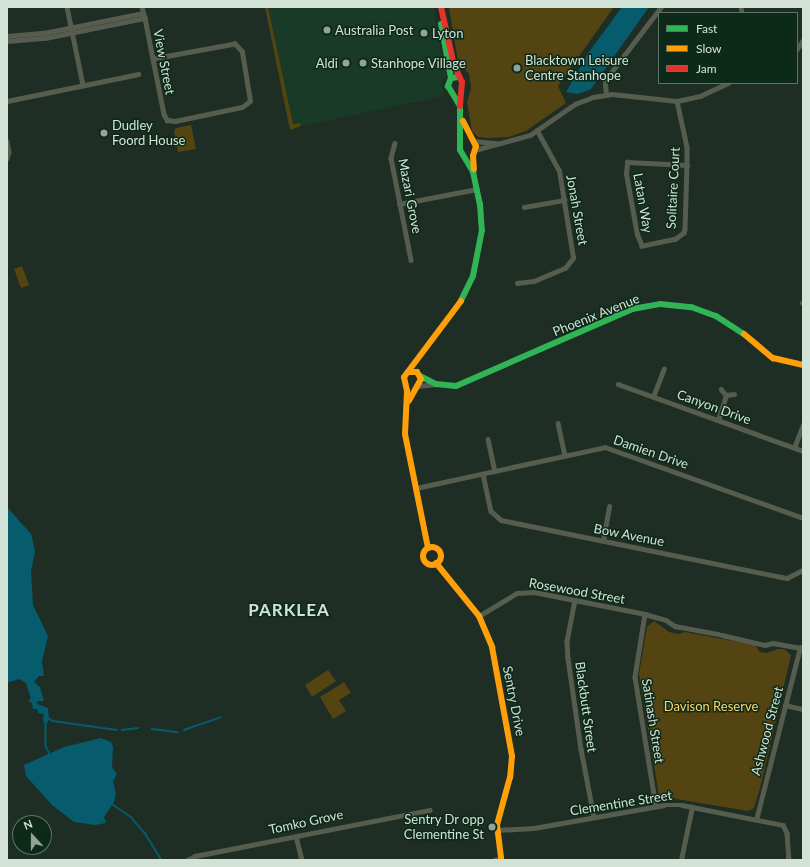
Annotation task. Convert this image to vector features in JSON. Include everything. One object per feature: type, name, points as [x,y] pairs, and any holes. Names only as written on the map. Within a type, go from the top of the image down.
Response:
[{"type":"street","points":[[67,7],[83,85]]},
{"type":"street","name":"View Street","points":[[142,7],[153,59],[167,120],[175,121],[247,105],[251,96],[242,52],[238,46],[229,44],[153,59]]},
{"type":"street","points":[[438,7],[451,78],[448,86],[460,106]]},
{"type":"street","points":[[428,548],[405,434],[407,391],[404,382],[407,372],[461,301],[476,267],[482,230],[477,189],[473,172],[463,154],[460,144],[462,120],[460,106],[462,82],[458,77],[442,7]]},
{"type":"street","points":[[606,95],[606,80],[661,7]]},
{"type":"street","points":[[654,15],[658,18]]},
{"type":"street","points":[[7,36],[34,35],[71,30],[144,16]]},
{"type":"street","points":[[7,41],[38,39],[71,30]]},
{"type":"street","points":[[7,101],[138,74]]},
{"type":"street","points":[[451,78],[458,77]]},
{"type":"street","points":[[463,154],[498,144],[516,141],[537,131],[575,104],[606,95],[677,101],[700,96],[726,84]]},
{"type":"street","points":[[452,91],[461,88]]},
{"type":"street","name":"Solitaire Court","points":[[642,246],[676,239],[684,233],[687,165],[686,142],[677,101]]},
{"type":"street","points":[[462,120],[472,140],[474,151],[473,172]]},
{"type":"street","name":"Jonah Street","points":[[517,283],[534,281],[565,268],[572,262],[573,253],[558,167],[537,131]]},
{"type":"street","points":[[460,144],[466,139],[498,144]]},
{"type":"street","points":[[7,141],[9,152],[7,159]]},
{"type":"street","name":"Mazari Grove","points":[[395,143],[391,158],[399,204],[412,253],[411,260]]},
{"type":"street","name":"Latan Way","points":[[642,246],[637,235],[626,174],[627,162],[687,165]]},
{"type":"street","points":[[399,204],[477,189]]},
{"type":"street","points":[[524,207],[564,200]]},
{"type":"street","name":"Phoenix Avenue","points":[[420,375],[436,384],[450,387],[460,385],[632,308],[653,304],[680,305],[716,316],[741,331],[773,358],[803,365]]},
{"type":"street","points":[[405,410],[417,386],[420,375],[422,351]]},
{"type":"street","points":[[653,397],[664,369]]},
{"type":"street","points":[[407,372],[415,371],[420,375]]},
{"type":"street","points":[[404,382],[410,387],[417,386]]},
{"type":"street","name":"Phoenix Avenue","points":[[417,386],[436,384]]},
{"type":"street","name":"Canyon Drive","points":[[618,384],[803,452]]},
{"type":"street","points":[[721,389],[726,396]]},
{"type":"street","points":[[726,396],[734,394]]},
{"type":"street","points":[[718,420],[726,396]]},
{"type":"street","points":[[558,423],[566,455]]},
{"type":"street","points":[[794,448],[803,425]]},
{"type":"street","points":[[488,439],[495,471]]},
{"type":"street","name":"Damien Drive","points":[[416,488],[566,455],[600,448],[610,448],[803,518]]},
{"type":"street","name":"Bow Avenue","points":[[483,474],[490,507],[497,518],[787,578],[803,570]]},
{"type":"street","points":[[603,541],[609,507]]},
{"type":"street","points":[[434,547],[439,552],[440,558],[436,563],[431,564],[425,561],[423,554],[428,548],[434,547]]},
{"type":"street","name":"Sentry Drive","points":[[436,563],[480,616],[492,647],[512,756],[510,777],[496,830],[501,859]]},
{"type":"street","name":"Rosewood Street","points":[[480,616],[512,596],[525,592],[645,614],[666,620],[675,626],[720,634],[765,645],[773,643],[802,648]]},
{"type":"street","name":"Blackbutt Street","points":[[575,600],[568,636],[568,658],[580,749],[594,817]]},
{"type":"street","name":"Satinash Street","points":[[645,614],[635,677],[656,806]]},
{"type":"street","name":"Ashwood Street","points":[[756,820],[785,705],[802,648]]},
{"type":"street","points":[[785,705],[803,709]]},
{"type":"street","name":"Clementine Street","points":[[496,830],[534,828],[656,806],[675,804],[785,827],[789,860]]},
{"type":"street","points":[[681,860],[692,807]]},
{"type":"street","name":"Tomko Grove","points":[[187,860],[296,836],[430,810]]},
{"type":"street","points":[[296,836],[302,860]]},
{"type":"street","points":[[494,860],[501,859]]},
{"type":"shaded area","name":"Stanhope Village","points":[[268,7],[434,7],[439,43],[447,70],[446,77],[441,83],[444,96],[301,126],[300,123],[293,124]]},
{"type":"green space","points":[[265,7],[268,7],[293,124],[300,123],[301,126],[290,130]]},
{"type":"green space","name":"Blacktown Leisure Centre Stanhope","points":[[449,7],[614,7],[558,86],[566,103],[526,131],[509,137],[488,138],[478,137],[472,131],[467,103],[471,88],[469,74],[458,62]]},
{"type":"green space","points":[[191,125],[196,149],[178,152],[174,131],[176,128]]},
{"type":"green space","points":[[22,266],[29,285],[21,288],[14,269]]},
{"type":"green space","name":"Davison Reserve","points":[[654,621],[669,632],[678,634],[685,632],[755,645],[760,652],[766,653],[778,649],[784,649],[791,655],[754,808],[748,811],[659,796],[639,674],[647,627]]},
{"type":"green space","points":[[328,670],[336,681],[312,697],[305,685]]},
{"type":"green space","points":[[344,682],[351,693],[339,700],[346,711],[333,719],[320,697]]},
{"type":"water","points":[[622,7],[649,7],[591,89],[578,94],[566,92],[589,52]]},
{"type":"water","points":[[7,507],[31,534],[35,551],[31,571],[33,605],[48,636],[42,661],[44,676],[39,676],[34,682],[40,687],[44,701],[37,701],[37,704],[48,708],[49,720],[45,725],[43,721],[44,714],[38,713],[38,709],[33,709],[32,703],[28,701],[31,698],[26,683],[19,679],[7,683]]},
{"type":"water","points":[[101,738],[111,742],[113,747],[112,767],[117,774],[113,781],[116,794],[114,802],[104,817],[106,823],[95,825],[74,822],[52,805],[26,776],[24,765],[64,747]]},
{"type":"waterway","points":[[47,717],[53,721],[116,730]]},
{"type":"waterway","points":[[184,730],[221,717]]},
{"type":"waterway","points":[[46,721],[46,746],[50,755]]},
{"type":"waterway","points":[[122,730],[138,728]]},
{"type":"waterway","points":[[152,729],[178,732]]},
{"type":"waterway","points":[[112,804],[131,817],[145,833],[162,860]]},
{"type":"traffic: fast","points":[[441,24],[451,78]]},
{"type":"traffic: fast","points":[[458,77],[451,78],[448,86],[460,106],[460,150],[473,172],[480,204],[482,230],[473,276],[461,301]]},
{"type":"traffic: fast","points":[[420,376],[436,384],[456,386],[632,309],[660,304],[691,307],[716,316],[744,334]]},
{"type":"traffic: slow","points":[[463,121],[476,146],[473,156],[474,169]]},
{"type":"traffic: slow","points":[[428,548],[405,434],[407,391],[404,377],[461,301]]},
{"type":"traffic: slow","points":[[744,334],[773,358],[803,365]]},
{"type":"traffic: slow","points":[[408,372],[417,372],[421,379],[409,401]]},
{"type":"traffic: slow","points":[[432,547],[438,550],[441,556],[438,562],[432,565],[426,562],[423,556],[426,550],[432,547]]},
{"type":"traffic: slow","points":[[436,563],[479,616],[492,647],[512,756],[510,777],[497,825],[501,860]]},
{"type":"traffic: jam","points":[[441,7],[454,65],[462,82],[460,106]]},
{"type":"place","name":"Australia Post","points":[[327,30]]},
{"type":"place","name":"Lyton","points":[[424,33]]},
{"type":"place","name":"Aldi","points":[[346,63]]},
{"type":"place","name":"Stanhope Village","points":[[363,63]]},
{"type":"place","name":"Blacktown Leisure Centre Stanhope","points":[[517,68]]},
{"type":"place","name":"Dudley Foord House","points":[[104,133]]},
{"type":"place","name":"Sentry Dr opp Clementine St","points":[[492,827]]},
{"type":"district","name":"PARKLEA","points":[[289,610]]}]
